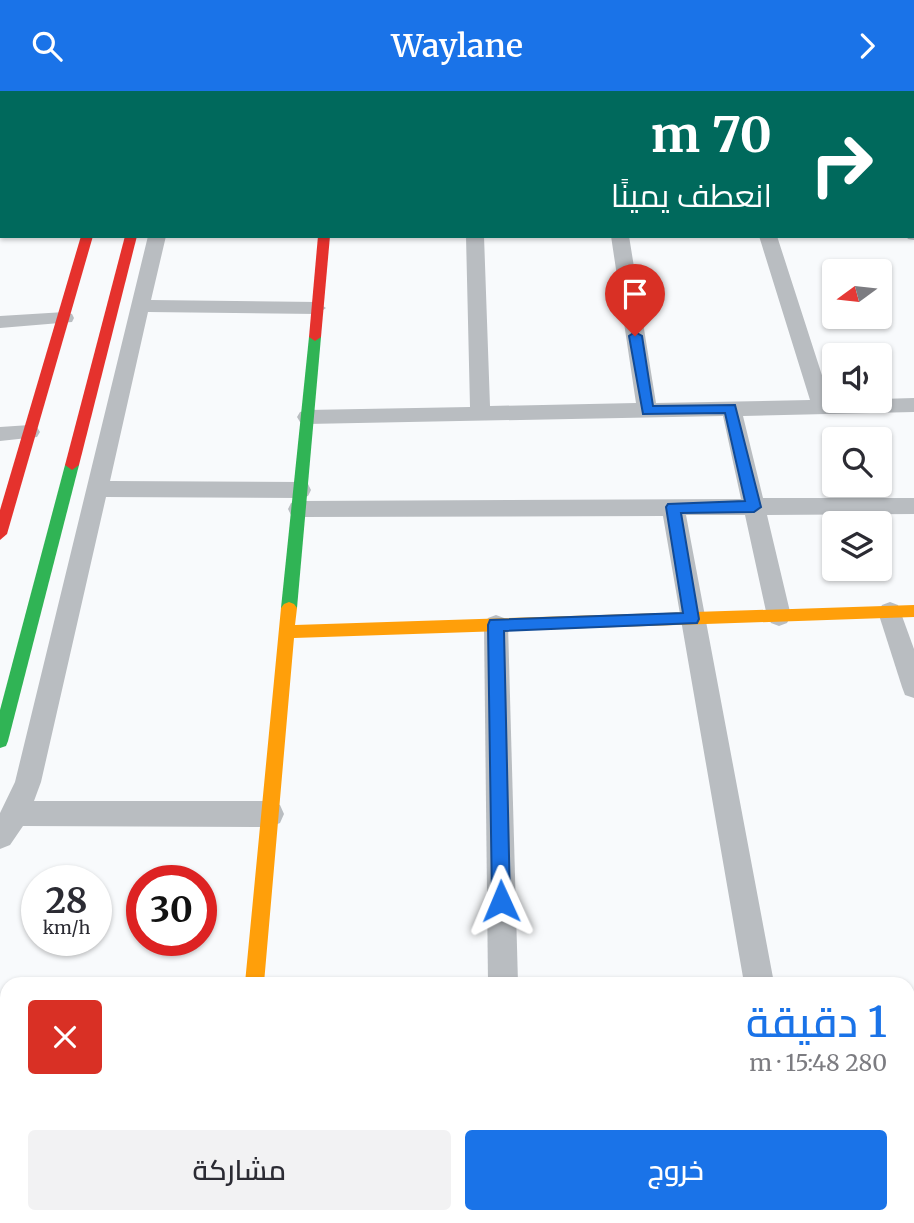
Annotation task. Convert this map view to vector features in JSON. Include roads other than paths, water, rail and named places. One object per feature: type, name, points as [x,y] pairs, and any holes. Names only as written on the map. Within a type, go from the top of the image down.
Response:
[{"type":"street","points":[[0,534],[86,238]]},
{"type":"street","points":[[0,741],[130,238]]},
{"type":"street","points":[[0,836],[16,813],[28,782],[157,238]]},
{"type":"street","points":[[255,977],[324,238]]},
{"type":"street","points":[[475,238],[480,414]]},
{"type":"street","points":[[620,238],[647,411]]},
{"type":"street","points":[[769,238],[821,404]]},
{"type":"street","points":[[120,279],[147,278]]},
{"type":"street","points":[[142,306],[317,308]]},
{"type":"street","points":[[0,322],[65,318]]},
{"type":"street","points":[[307,417],[647,411],[821,404],[914,405]]},
{"type":"street","points":[[731,408],[779,616]]},
{"type":"street","points":[[0,434],[30,432]]},
{"type":"street","points":[[98,489],[300,500],[673,507],[914,506]]},
{"type":"street","points":[[673,507],[757,977]]},
{"type":"street","points":[[288,632],[902,612],[914,687]]},
{"type":"street","points":[[496,625],[503,977]]},
{"type":"street","points":[[16,813],[270,814]]}]
